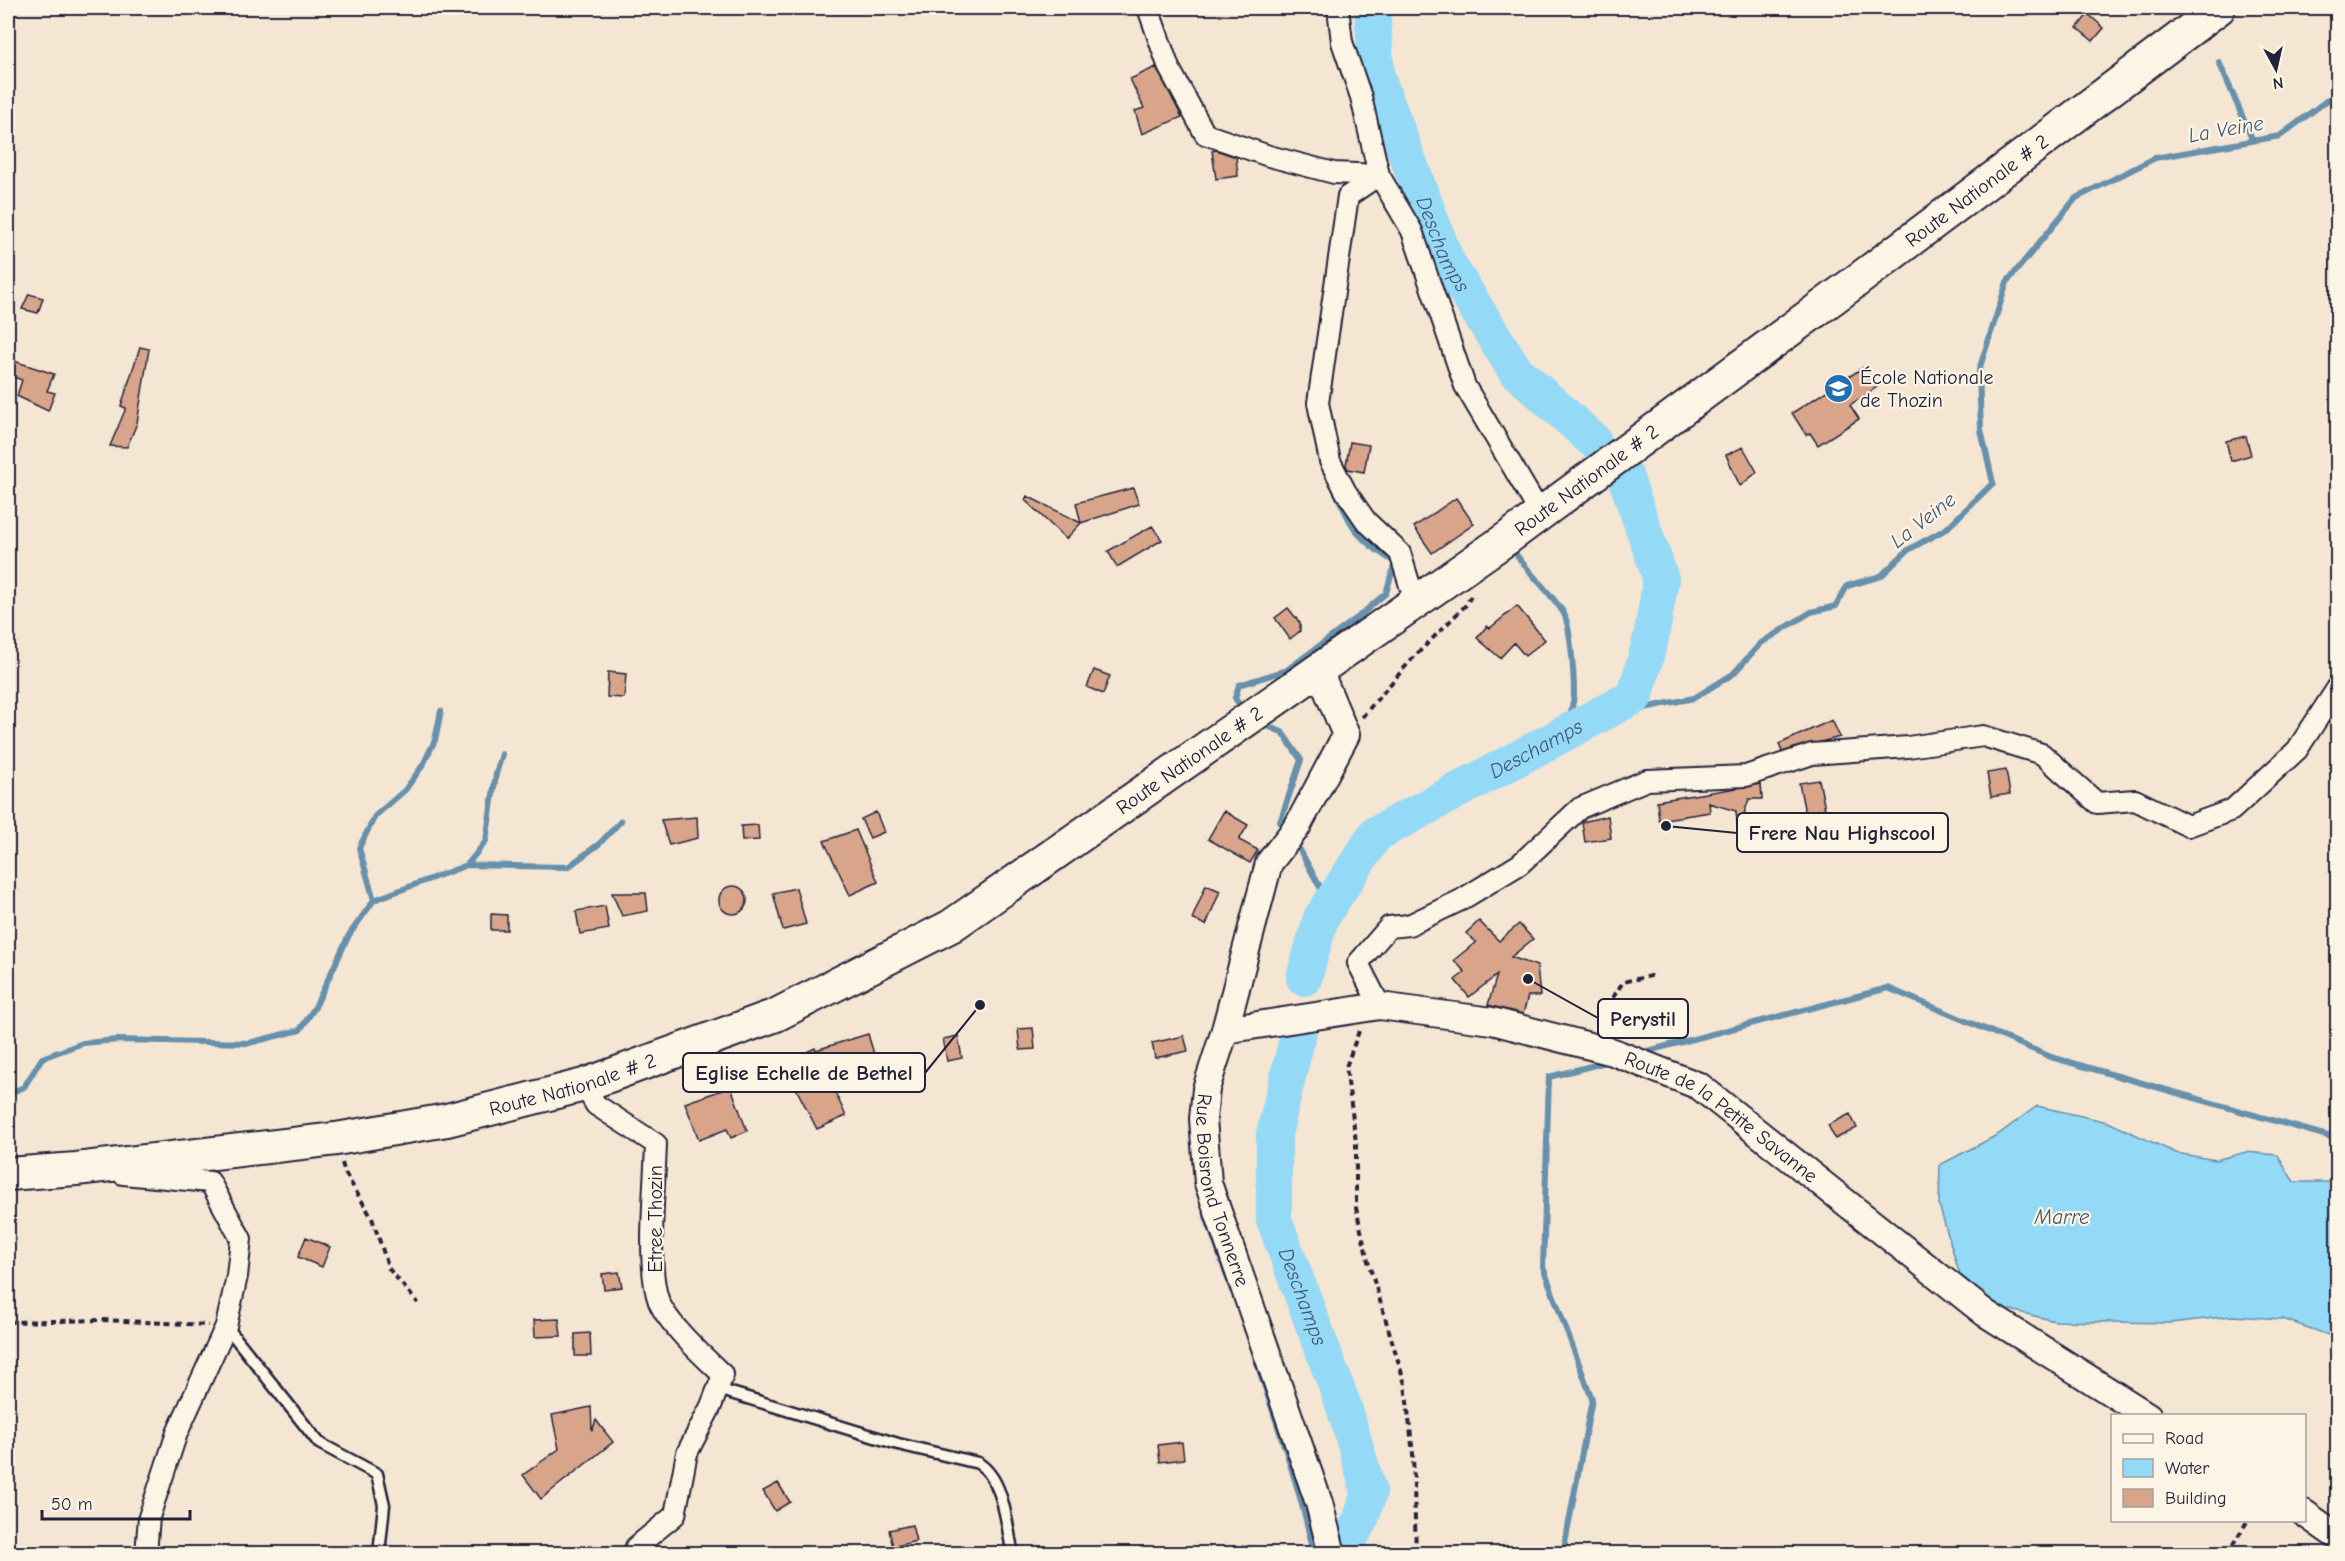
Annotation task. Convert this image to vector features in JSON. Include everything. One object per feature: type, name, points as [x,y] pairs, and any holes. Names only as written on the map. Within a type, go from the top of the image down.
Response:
[{"type":"main road","name":"Route Nationale # 2","points":[[8,1174],[76,1169],[336,1139],[447,1120],[584,1084],[776,1015],[951,926],[1540,513],[1855,282],[2219,8]]},
{"type":"street","points":[[1148,8],[1168,68],[1205,134],[1269,156],[1334,173],[1379,175]]},
{"type":"street","points":[[1338,8],[1342,42],[1361,97],[1379,175],[1412,231],[1465,386],[1540,513]]},
{"type":"street","points":[[1379,175],[1348,196],[1318,403],[1330,461],[1346,492],[1366,521],[1400,554],[1414,602]]},
{"type":"street","points":[[1318,668],[1346,735]]},
{"type":"street","points":[[1373,1007],[1358,963],[1389,927],[1409,925],[1461,900],[1520,864],[1580,808],[1647,780],[1746,776],[1812,754],[1908,747],[1983,736],[2042,754],[2097,803],[2135,800],[2188,826],[2232,810],[2257,788],[2297,750],[2337,687]]},
{"type":"street","name":"Rue Boisrond Tonnerre","points":[[1332,1554],[1320,1511],[1208,1183],[1203,1119],[1206,1089],[1225,1030],[1269,863],[1276,851],[1297,827],[1346,735]]},
{"type":"street","name":"Route de la Petite Savanne","points":[[1225,1030],[1373,1007],[1492,1021],[1595,1048],[1699,1086],[1985,1313],[2145,1414]]},
{"type":"street","name":"Etree Thozin","points":[[584,1084],[596,1106],[656,1144],[653,1275],[659,1303],[690,1343],[723,1375],[718,1389]]},
{"type":"street","points":[[76,1169],[210,1182],[241,1239],[237,1276],[226,1326],[177,1433],[149,1517],[146,1554]]},
{"type":"street","points":[[633,1554],[636,1547],[675,1515],[687,1454],[718,1389]]},
{"type":"street","points":[[2306,1515],[2337,1538]]},
{"type":"lane","points":[[226,1326],[319,1443],[377,1474],[384,1505],[379,1554]]},
{"type":"lane","points":[[718,1389],[898,1444],[978,1463],[988,1469],[997,1485],[1012,1554]]},
{"type":"path","points":[[1346,735],[1412,659],[1466,605],[1472,595]]},
{"type":"path","points":[[1595,1048],[1608,1005],[1623,982],[1655,975]]},
{"type":"path","points":[[1373,1007],[1346,1067],[1356,1142],[1356,1208],[1368,1261],[1405,1384],[1413,1454],[1416,1554]]},
{"type":"path","points":[[336,1139],[345,1173],[372,1218],[389,1269],[418,1303]]},
{"type":"path","points":[[8,1322],[102,1320],[226,1326]]},
{"type":"path","points":[[2227,1554],[2247,1522]]},
{"type":"water","name":"Marre","points":[[2037,1106],[2108,1122],[2176,1153],[2216,1160],[2246,1152],[2277,1155],[2294,1182],[2337,1182],[2337,1338],[2283,1319],[2232,1316],[2170,1323],[2055,1321],[1994,1306],[1962,1282],[1939,1205],[1940,1165],[1999,1134]]},
{"type":"building","points":[[2088,14],[2104,28],[2093,41],[2077,28]]},
{"type":"building","points":[[1156,67],[1182,117],[1142,134],[1135,111],[1144,108],[1130,79]]},
{"type":"building","points":[[1216,150],[1236,157],[1238,176],[1216,179],[1212,151]]},
{"type":"building","points":[[29,294],[43,298],[38,313],[22,309]]},
{"type":"building","points":[[140,347],[149,349],[137,423],[127,447],[110,446],[126,408],[121,406]]},
{"type":"building","points":[[8,359],[54,374],[47,391],[55,393],[48,411],[17,396],[22,380],[8,375]]},
{"type":"building","points":[[1864,367],[1877,387],[1850,405],[1859,419],[1818,445],[1810,433],[1806,435],[1792,413]]},
{"type":"building","points":[[2246,436],[2251,455],[2231,461],[2226,441]]},
{"type":"building","points":[[1350,442],[1369,445],[1364,472],[1348,469],[1346,465]]},
{"type":"building","points":[[1743,447],[1757,472],[1740,486],[1726,455]]},
{"type":"building","points":[[1133,488],[1139,504],[1081,523],[1076,503]]},
{"type":"building","points":[[1027,496],[1081,523],[1066,539],[1025,500]]},
{"type":"building","points":[[1456,498],[1474,524],[1432,553],[1414,527]]},
{"type":"building","points":[[1152,526],[1162,540],[1117,567],[1108,551]]},
{"type":"building","points":[[1517,606],[1545,640],[1525,656],[1514,643],[1500,658],[1477,638],[1487,626],[1490,628]]},
{"type":"building","points":[[1288,608],[1300,623],[1300,631],[1290,639],[1275,618]]},
{"type":"building","points":[[1094,670],[1110,676],[1103,694],[1087,687]]},
{"type":"building","points":[[608,672],[626,674],[624,698],[607,697]]},
{"type":"building","points":[[1832,720],[1840,737],[1782,752],[1779,744]]},
{"type":"building","points":[[2006,770],[2010,794],[1991,797],[1987,773]]},
{"type":"building","points":[[1819,780],[1825,809],[1805,813],[1799,783]]},
{"type":"building","points":[[1761,784],[1762,799],[1749,799],[1738,832],[1736,811],[1709,803],[1710,812],[1659,820],[1657,801]]},
{"type":"building","points":[[1224,811],[1248,825],[1239,840],[1258,850],[1250,863],[1208,839]]},
{"type":"building","points":[[876,812],[884,832],[870,838],[861,819]]},
{"type":"building","points":[[1608,816],[1611,838],[1585,842],[1582,822]]},
{"type":"building","points":[[697,817],[698,838],[669,845],[661,820]]},
{"type":"building","points":[[758,825],[759,840],[742,841],[741,826]]},
{"type":"building","points":[[856,830],[878,882],[850,895],[824,841]]},
{"type":"building","points":[[1206,885],[1220,891],[1206,925],[1192,919]]},
{"type":"building","points":[[733,886],[743,890],[747,900],[743,910],[733,914],[723,910],[719,900],[723,890]]},
{"type":"building","points":[[796,888],[806,924],[783,930],[773,893]]},
{"type":"building","points":[[612,893],[646,893],[648,911],[622,916]]},
{"type":"building","points":[[605,906],[609,929],[580,934],[576,911]]},
{"type":"building","points":[[491,914],[507,915],[507,930],[491,930]]},
{"type":"building","points":[[1479,921],[1499,941],[1519,924],[1533,939],[1511,957],[1537,966],[1540,996],[1528,996],[1523,1014],[1488,1005],[1497,975],[1469,997],[1455,980],[1465,972],[1454,960],[1476,942],[1466,933]]},
{"type":"building","points":[[1033,1028],[1035,1049],[1020,1050],[1018,1029]]},
{"type":"building","points":[[868,1034],[874,1054],[824,1068],[846,1116],[817,1129],[783,1063],[815,1048],[816,1050]]},
{"type":"building","points":[[958,1036],[962,1058],[947,1061],[943,1039]]},
{"type":"building","points":[[1184,1036],[1188,1051],[1155,1058],[1152,1043]]},
{"type":"building","points":[[731,1087],[747,1131],[731,1138],[727,1129],[699,1140],[685,1103]]},
{"type":"building","points":[[1850,1114],[1857,1128],[1835,1139],[1828,1125]]},
{"type":"building","points":[[306,1237],[330,1247],[322,1267],[298,1257]]},
{"type":"building","points":[[619,1272],[622,1287],[604,1289],[602,1274]]},
{"type":"building","points":[[559,1319],[561,1336],[535,1337],[534,1320]]},
{"type":"building","points":[[590,1333],[591,1356],[575,1356],[575,1334]]},
{"type":"building","points":[[591,1407],[592,1431],[596,1420],[613,1442],[541,1499],[523,1475],[559,1449],[552,1415]]},
{"type":"building","points":[[1182,1442],[1184,1459],[1160,1462],[1158,1445]]},
{"type":"building","points":[[778,1483],[790,1502],[775,1511],[763,1491]]},
{"type":"building","points":[[912,1525],[916,1541],[893,1547],[889,1530]]},
{"type":"waterway","name":"Deschamps","points":[[1372,8],[1377,77],[1447,262],[1515,370],[1593,440]]},
{"type":"waterway","points":[[2219,62],[2252,139]]},
{"type":"waterway","name":"La Veine","points":[[1599,717],[1694,698],[1733,674],[1761,643],[1811,612],[1836,606],[1847,586],[1881,576],[1908,550],[1946,529],[1993,483],[1981,430],[1979,370],[2007,282],[2076,198],[2155,158],[2280,136],[2338,92]]},
{"type":"waterway","name":"Deschamps","points":[[1304,978],[1321,918],[1376,834],[1635,696],[1651,638],[1661,579],[1624,473]]},
{"type":"waterway","points":[[1242,709],[1235,698],[1239,685],[1287,670],[1357,618],[1386,593],[1395,562],[1364,540],[1346,515],[1335,490]]},
{"type":"waterway","points":[[1511,547],[1557,604],[1566,619],[1572,652],[1574,694],[1565,735]]},
{"type":"waterway","points":[[374,900],[359,848],[375,816],[405,790],[423,765],[435,740],[441,711]]},
{"type":"waterway","points":[[1262,724],[1282,732],[1301,760],[1280,822],[1287,830]]},
{"type":"waterway","points":[[8,1094],[24,1087],[42,1058],[83,1043],[118,1040],[249,1043],[300,1030],[315,1007],[349,935],[374,900],[467,865],[486,841],[496,774],[502,754]]},
{"type":"waterway","points":[[467,865],[568,867],[599,844],[621,821]]},
{"type":"waterway","points":[[1295,841],[1321,889],[1332,901]]},
{"type":"waterway","points":[[1640,1053],[1888,988],[2051,1057],[2338,1139]]},
{"type":"waterway","name":"Deschamps","points":[[1300,1027],[1274,1134],[1274,1220],[1344,1407],[1369,1492],[1360,1522],[1344,1547],[1336,1554]]},
{"type":"waterway","points":[[1563,1554],[1592,1399],[1543,1267],[1549,1077],[1610,1061]]},
{"type":"waterway","points":[[1206,1216],[1232,1291]]},
{"type":"waterway","points":[[1255,1357],[1295,1479],[1314,1554]]},
{"type":"place","name":"École Nationale de Thozin","points":[[1839,388]]},
{"type":"place","name":"Frere Nau Highscool","points":[[1666,826]]},
{"type":"place","name":"Perystil","points":[[1528,979]]},
{"type":"place","name":"Eglise Echelle de Bethel","points":[[980,1005]]}]
